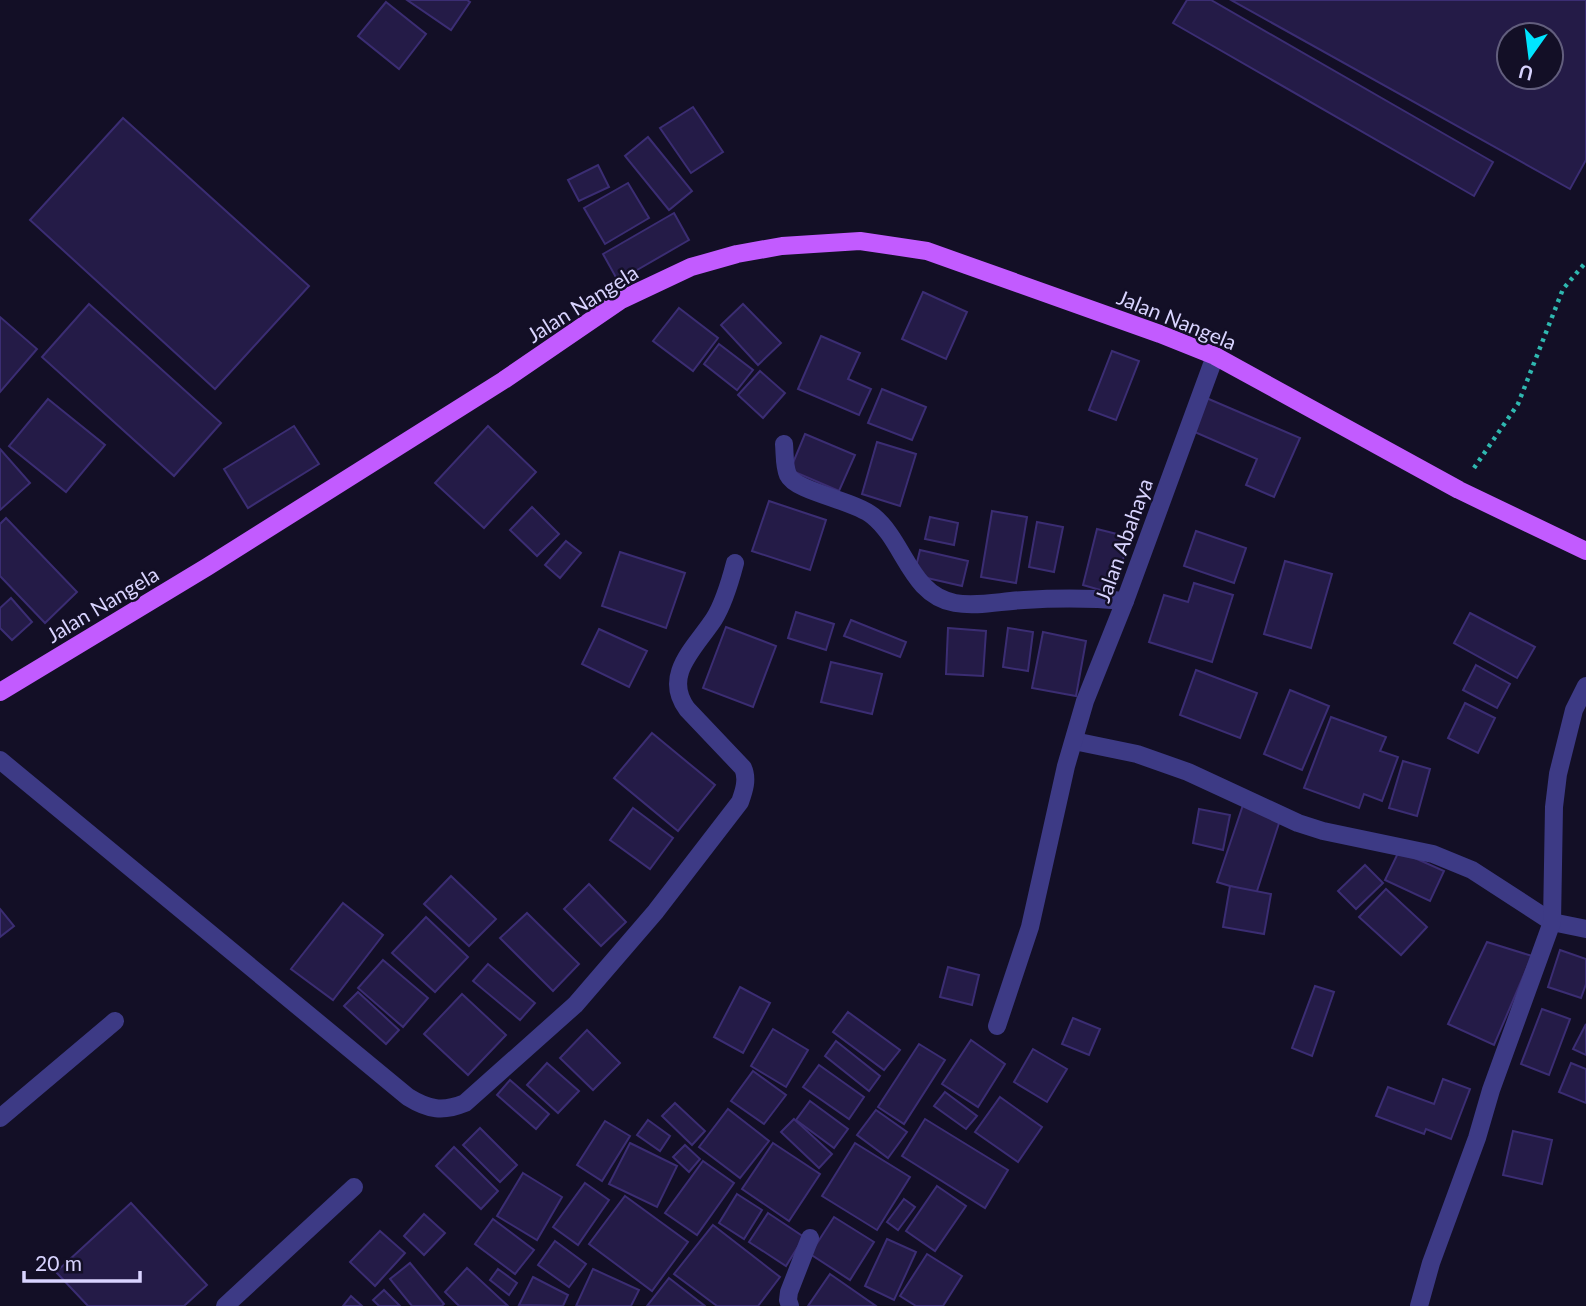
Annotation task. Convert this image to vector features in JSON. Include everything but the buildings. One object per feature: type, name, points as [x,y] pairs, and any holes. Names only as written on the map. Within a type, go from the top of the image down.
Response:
[{"type":"main road","name":"Jalan Nangela","points":[[0,692],[207,568],[504,380],[621,300],[691,267],[737,254],[782,246],[860,241],[927,251],[1160,334],[1215,356],[1460,490],[1586,551]]},
{"type":"street","name":"Jalan Abahaya","points":[[997,1026],[1030,927],[1085,701],[1125,601],[1215,356]]},
{"type":"street","points":[[784,444],[789,477],[804,488],[845,501],[874,516],[891,535],[910,570],[925,588],[941,599],[970,605],[1031,599],[1089,598],[1125,601]]},
{"type":"street","points":[[0,760],[408,1097],[421,1105],[448,1110],[465,1103],[575,1005],[656,911],[740,802],[745,790],[743,768],[687,709],[679,699],[676,688],[689,654],[719,611],[735,563]]},
{"type":"street","points":[[1419,1306],[1431,1263],[1552,922],[1554,807],[1558,774],[1574,710],[1586,686]]},
{"type":"street","points":[[1074,741],[1136,754],[1188,772],[1298,823],[1323,831],[1433,854],[1472,870],[1552,922],[1586,929]]},
{"type":"street","points":[[0,1118],[115,1021]]},
{"type":"street","points":[[225,1306],[354,1187]]},
{"type":"street","points":[[790,1306],[789,1292],[810,1238]]},
{"type":"path","points":[[1460,490],[1518,404],[1563,289],[1586,262]]}]
